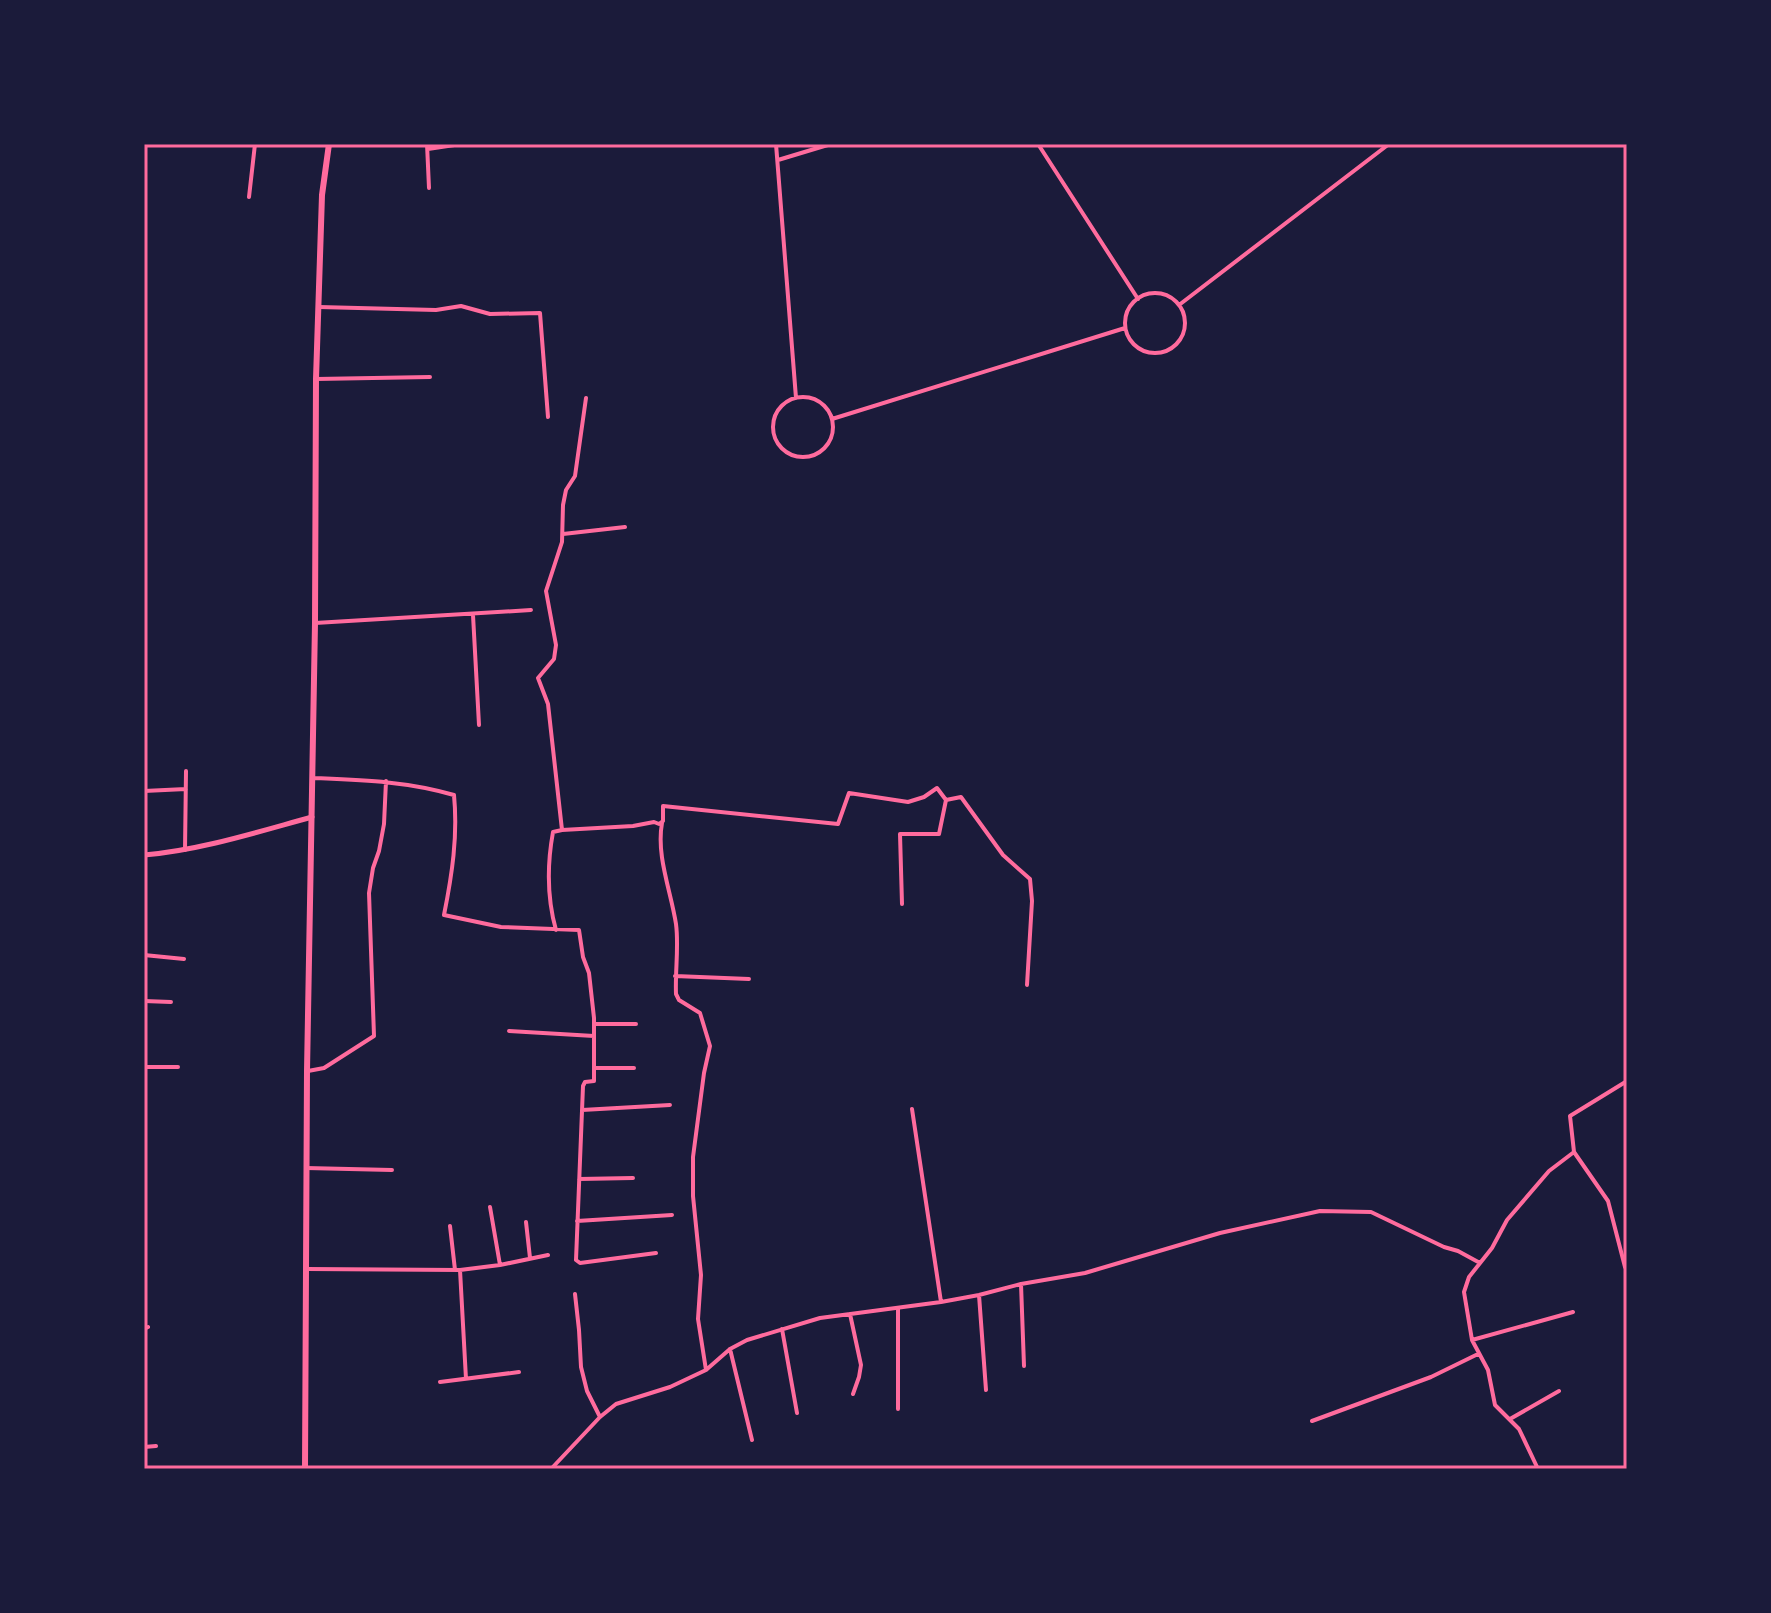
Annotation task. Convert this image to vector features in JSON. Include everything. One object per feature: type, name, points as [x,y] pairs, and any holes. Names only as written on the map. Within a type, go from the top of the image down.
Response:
[{"type":"main road","points":[[305,1469],[316,379],[322,195],[329,144]]},
{"type":"street","points":[[249,197],[255,144]]},
{"type":"street","points":[[429,188],[428,146],[461,144]]},
{"type":"street","points":[[776,144],[796,398]]},
{"type":"street","points":[[778,160],[831,144]]},
{"type":"street","points":[[1038,144],[1138,299]]},
{"type":"street","points":[[1179,305],[1389,144]]},
{"type":"street","points":[[1159,293],[1179,305],[1185,315],[1185,327],[1182,339],[1173,348],[1162,353],[1150,353],[1138,349],[1130,340],[1125,317],[1138,299],[1159,293]]},
{"type":"street","points":[[319,307],[436,310],[461,306],[490,314],[540,313],[548,417]]},
{"type":"street","points":[[832,419],[1125,328]]},
{"type":"street","points":[[316,379],[430,377]]},
{"type":"street","points":[[807,397],[818,401],[832,419],[833,431],[829,443],[811,457],[799,458],[787,454],[778,446],[773,435],[777,412],[785,403],[796,398],[807,397]]},
{"type":"street","points":[[562,830],[548,704],[538,678],[554,659],[556,645],[546,591],[559,557],[566,490],[575,476],[586,398]]},
{"type":"street","points":[[563,534],[625,527]]},
{"type":"street","points":[[315,623],[531,610]]},
{"type":"street","points":[[473,614],[479,725]]},
{"type":"street","points":[[185,850],[186,771]]},
{"type":"street","points":[[312,778],[386,781],[454,795],[452,876],[444,915],[501,927],[579,930],[589,973],[594,1024],[594,1081],[583,1083],[575,1256],[578,1263],[656,1253]]},
{"type":"street","points":[[307,1071],[324,1068],[374,1036],[369,893],[384,824],[386,781]]},
{"type":"street","points":[[706,1370],[698,1319],[701,1275],[693,1196],[693,1157],[710,1046],[700,1013],[679,1000],[676,994],[677,928],[662,856],[663,806],[838,824],[849,793],[908,802],[924,797],[937,788],[946,800],[939,834],[900,834],[902,904]]},
{"type":"street","points":[[144,791],[186,789]]},
{"type":"street","points":[[946,800],[961,797],[1003,855],[1030,879],[1032,901],[1027,985]]},
{"type":"street","points":[[144,855],[185,850],[312,817]]},
{"type":"street","points":[[556,930],[550,909],[548,859],[553,832],[662,823]]},
{"type":"street","points":[[144,955],[184,959]]},
{"type":"street","points":[[675,976],[749,979]]},
{"type":"street","points":[[144,1001],[171,1002]]},
{"type":"street","points":[[594,1024],[636,1024]]},
{"type":"street","points":[[509,1031],[594,1036]]},
{"type":"street","points":[[144,1067],[178,1067]]},
{"type":"street","points":[[594,1068],[634,1068]]},
{"type":"street","points":[[1625,1267],[1608,1201],[1574,1152],[1570,1116],[1627,1081]]},
{"type":"street","points":[[307,1096],[314,1101]]},
{"type":"street","points":[[582,1110],[670,1105]]},
{"type":"street","points":[[912,1109],[941,1302]]},
{"type":"street","points":[[1538,1469],[1519,1429],[1495,1405],[1488,1370],[1472,1340],[1464,1292],[1469,1277],[1492,1248],[1507,1220],[1549,1171],[1574,1152]]},
{"type":"street","points":[[306,1168],[392,1170]]},
{"type":"street","points":[[579,1179],[633,1178]]},
{"type":"street","points":[[490,1207],[500,1265]]},
{"type":"street","points":[[551,1469],[616,1404],[670,1387],[706,1370],[730,1349],[747,1340],[820,1318],[941,1302],[1085,1273],[1220,1233],[1320,1211],[1371,1212],[1480,1263]]},
{"type":"street","points":[[577,1221],[672,1215]]},
{"type":"street","points":[[526,1222],[530,1258]]},
{"type":"street","points":[[450,1226],[458,1270],[466,1379]]},
{"type":"street","points":[[307,1269],[458,1270],[548,1255]]},
{"type":"street","points":[[1021,1284],[1024,1366]]},
{"type":"street","points":[[575,1294],[581,1367],[587,1391],[600,1417]]},
{"type":"street","points":[[979,1295],[986,1390]]},
{"type":"street","points":[[898,1309],[898,1409]]},
{"type":"street","points":[[1472,1340],[1573,1312]]},
{"type":"street","points":[[850,1314],[861,1365],[853,1394]]},
{"type":"street","points":[[782,1329],[797,1413]]},
{"type":"street","points":[[730,1349],[752,1440]]},
{"type":"street","points":[[1312,1421],[1431,1377],[1478,1354]]},
{"type":"street","points":[[440,1382],[519,1372]]},
{"type":"street","points":[[1510,1419],[1559,1391]]},
{"type":"street","points":[[144,1447],[156,1446]]}]
